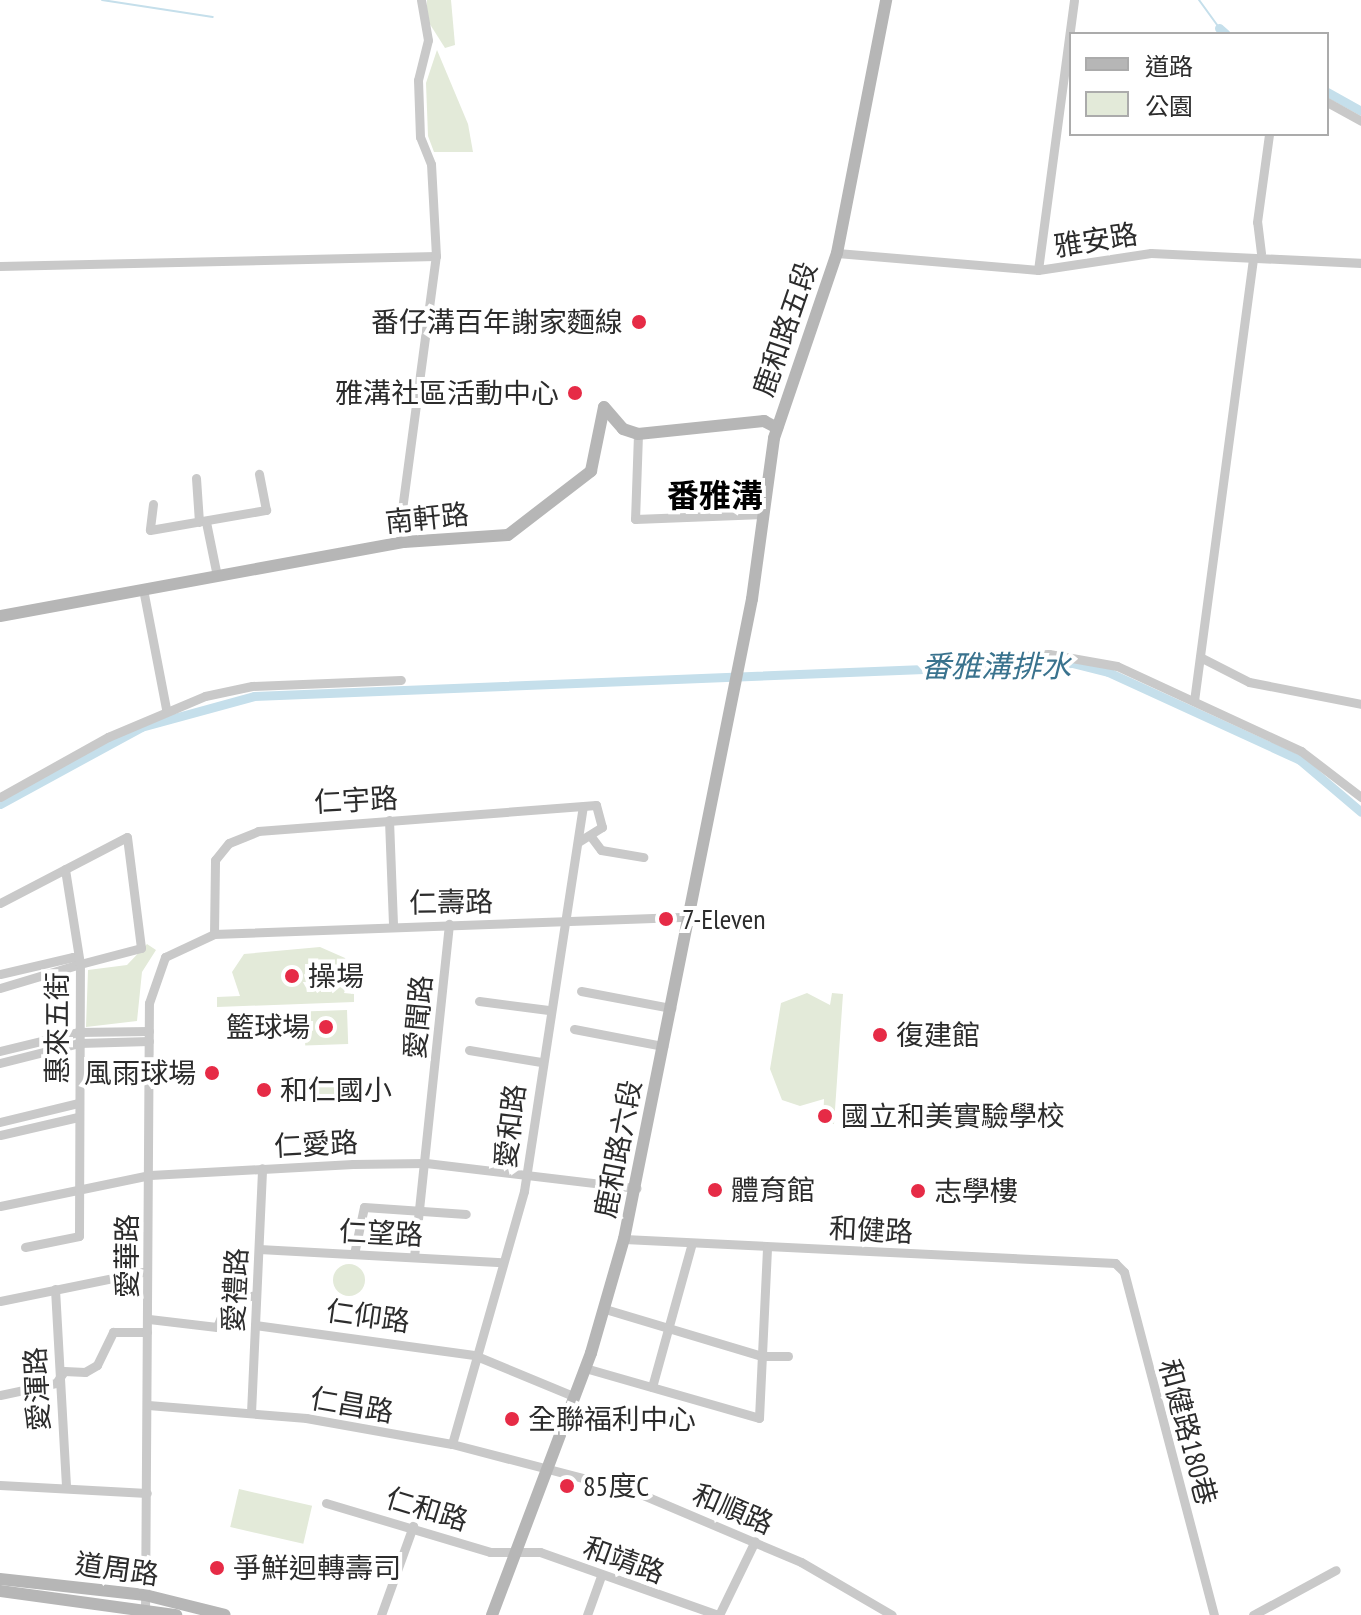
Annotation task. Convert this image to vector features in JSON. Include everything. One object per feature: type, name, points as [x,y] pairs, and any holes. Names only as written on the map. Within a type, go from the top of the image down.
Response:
[{"type":"main road","name":"鹿和路五段","points":[[735,683],[777,428],[837,253],[886,0]]},
{"type":"main road","name":"南軒路","points":[[0,616],[404,542],[508,535],[591,471],[604,407],[638,434]]},
{"type":"main road","points":[[638,434],[764,421],[777,428]]},
{"type":"main road","name":"鹿和路六段","points":[[492,1615],[585,1368],[624,1239],[637,1188],[735,683]]},
{"type":"main road","name":"道周路","points":[[0,1579],[145,1606],[176,1615]]},
{"type":"main road","name":"道周路","points":[[0,1591],[225,1615]]},
{"type":"street","points":[[404,542],[401,517],[436,256],[431,164],[420,137],[418,80],[428,40],[421,0]]},
{"type":"street","points":[[1070,32],[1074,0]]},
{"type":"street","points":[[1038,270],[1069,38]]},
{"type":"street","points":[[1329,103],[1361,121]]},
{"type":"street","points":[[1194,701],[1257,255],[1257,222],[1269,136]]},
{"type":"street","name":"雅安路","points":[[837,253],[1038,270],[1151,253],[1257,255],[1361,263]]},
{"type":"street","points":[[0,266],[436,256]]},
{"type":"street","points":[[638,434],[635,519],[764,514]]},
{"type":"street","points":[[153,504],[150,530],[266,510],[259,474]]},
{"type":"street","points":[[196,478],[202,522],[217,576]]},
{"type":"street","points":[[143,589],[166,709]]},
{"type":"street","points":[[993,656],[1091,659],[1194,701],[1315,759],[1361,797]]},
{"type":"street","points":[[1200,657],[1249,682],[1361,704]]},
{"type":"street","points":[[0,797],[166,709],[252,686],[401,680]]},
{"type":"street","points":[[583,806],[602,810],[592,838]]},
{"type":"street","name":"仁宇路","points":[[214,934],[211,879],[229,843],[303,824],[583,806]]},
{"type":"street","name":"愛和路","points":[[452,1444],[526,1174],[560,922],[583,806]]},
{"type":"street","points":[[389,820],[393,925]]},
{"type":"street","points":[[0,903],[127,837],[141,948],[0,988]]},
{"type":"street","points":[[578,842],[592,838]]},
{"type":"street","points":[[592,838],[601,850],[643,857]]},
{"type":"street","name":"惠來五街","points":[[25,1247],[78,1239],[74,1188],[80,964],[65,869]]},
{"type":"street","name":"仁壽路","points":[[214,934],[393,925],[688,917]]},
{"type":"street","name":"愛聞路","points":[[414,1257],[449,924]]},
{"type":"street","name":"愛華路","points":[[145,1606],[149,1036],[159,965],[179,945],[214,934]]},
{"type":"street","points":[[0,974],[73,957],[80,964]]},
{"type":"street","points":[[581,991],[671,1008]]},
{"type":"street","points":[[479,1001],[548,1010]]},
{"type":"street","points":[[574,1029],[663,1046]]},
{"type":"street","points":[[0,1051],[79,1038],[149,1036]]},
{"type":"street","points":[[0,1063],[79,1038]]},
{"type":"street","points":[[469,1050],[541,1062]]},
{"type":"street","points":[[0,1122],[78,1103]]},
{"type":"street","points":[[0,1135],[78,1117]]},
{"type":"street","name":"仁愛路","points":[[0,1206],[74,1188],[150,1175],[426,1163],[637,1188]]},
{"type":"street","name":"愛禮路","points":[[251,1413],[262,1168]]},
{"type":"street","points":[[354,1254],[360,1209],[466,1214]]},
{"type":"street","name":"和健路","points":[[624,1239],[1115,1263]]},
{"type":"street","points":[[652,1387],[692,1243]]},
{"type":"street","points":[[585,1368],[759,1418],[767,1247]]},
{"type":"street","name":"仁望路","points":[[259,1249],[502,1262]]},
{"type":"street","name":"和健路180巷","points":[[1115,1263],[1124,1272],[1214,1615]]},
{"type":"street","points":[[0,1301],[147,1271]]},
{"type":"street","name":"愛渾路","points":[[55,1289],[56,1383],[66,1487]]},
{"type":"street","points":[[149,1319],[217,1327],[228,1300],[256,1295]]},
{"type":"street","points":[[605,1309],[762,1356],[788,1356]]},
{"type":"street","name":"仁仰路","points":[[255,1325],[474,1355],[573,1396]]},
{"type":"street","points":[[0,1395],[56,1383],[64,1371],[97,1365],[113,1332],[147,1332]]},
{"type":"street","name":"仁昌路","points":[[148,1405],[251,1413],[452,1444],[546,1467]]},
{"type":"street","name":"和順路","points":[[546,1467],[636,1492],[755,1541],[892,1615]]},
{"type":"street","points":[[0,1485],[147,1493]]},
{"type":"street","name":"仁和路","points":[[326,1503],[413,1526],[490,1552],[515,1553]]},
{"type":"street","points":[[381,1615],[413,1526]]},
{"type":"street","points":[[718,1615],[755,1541]]},
{"type":"street","name":"和靖路","points":[[515,1553],[540,1552],[718,1615]]},
{"type":"street","points":[[1253,1615],[1336,1570]]},
{"type":"street","points":[[587,1615],[601,1576]]},
{"type":"street","points":[[873,1604],[873,1615]]},
{"type":"green space","points":[[427,0],[451,0],[455,45],[445,48],[426,18]]},
{"type":"green space","points":[[437,50],[468,124],[473,152],[434,152],[428,136],[426,83]]},
{"type":"green space","points":[[147,944],[156,950],[142,972],[137,1021],[86,1027],[88,970],[127,965]]},
{"type":"green space","points":[[320,947],[345,958],[351,974],[344,993],[354,994],[354,1002],[217,1007],[217,997],[240,996],[232,972],[244,954]]},
{"type":"green space","points":[[807,993],[830,1005],[832,993],[843,994],[834,1124],[823,1123],[824,1099],[800,1106],[782,1100],[770,1069],[781,1003]]},
{"type":"green space","name":"籃球場","points":[[347,1010],[348,1044],[305,1045],[304,1012]]},
{"type":"green space","points":[[340,1077],[341,1096],[286,1099],[285,1080]]},
{"type":"green space","points":[[349,1264],[361,1268],[365,1280],[361,1292],[349,1296],[337,1292],[333,1280],[337,1268]]},
{"type":"green space","points":[[239,1489],[312,1506],[303,1544],[230,1527]]},
{"type":"waterway","points":[[102,0],[213,17]]},
{"type":"waterway","points":[[1199,0],[1219,28]]},
{"type":"waterway","points":[[1219,28],[1224,32]]},
{"type":"waterway","points":[[1329,93],[1361,111]]},
{"type":"waterway","name":"番雅溝排水","points":[[0,804],[141,727],[254,696],[1072,663],[1108,672],[1300,760],[1361,812]]},
{"type":"place","name":"番仔溝百年謝家麵線","points":[[639,322]]},
{"type":"place","name":"雅溝社區活動中心","points":[[575,393]]},
{"type":"place","name":"7-Eleven","points":[[666,919]]},
{"type":"place","name":"操場","points":[[292,976]]},
{"type":"place","name":"籃球場","points":[[326,1027]]},
{"type":"place","name":"復建館","points":[[880,1035]]},
{"type":"place","name":"風雨球場","points":[[212,1073]]},
{"type":"place","name":"和仁國小","points":[[264,1090]]},
{"type":"place","name":"國立和美實驗學校","points":[[825,1116]]},
{"type":"place","name":"體育館","points":[[715,1190]]},
{"type":"place","name":"志學樓","points":[[918,1191]]},
{"type":"place","name":"全聯福利中心","points":[[512,1419]]},
{"type":"place","name":"85度C","points":[[567,1486]]},
{"type":"place","name":"爭鮮迴轉壽司","points":[[217,1568]]},
{"type":"district","name":"番雅溝","points":[[715,495]]}]
